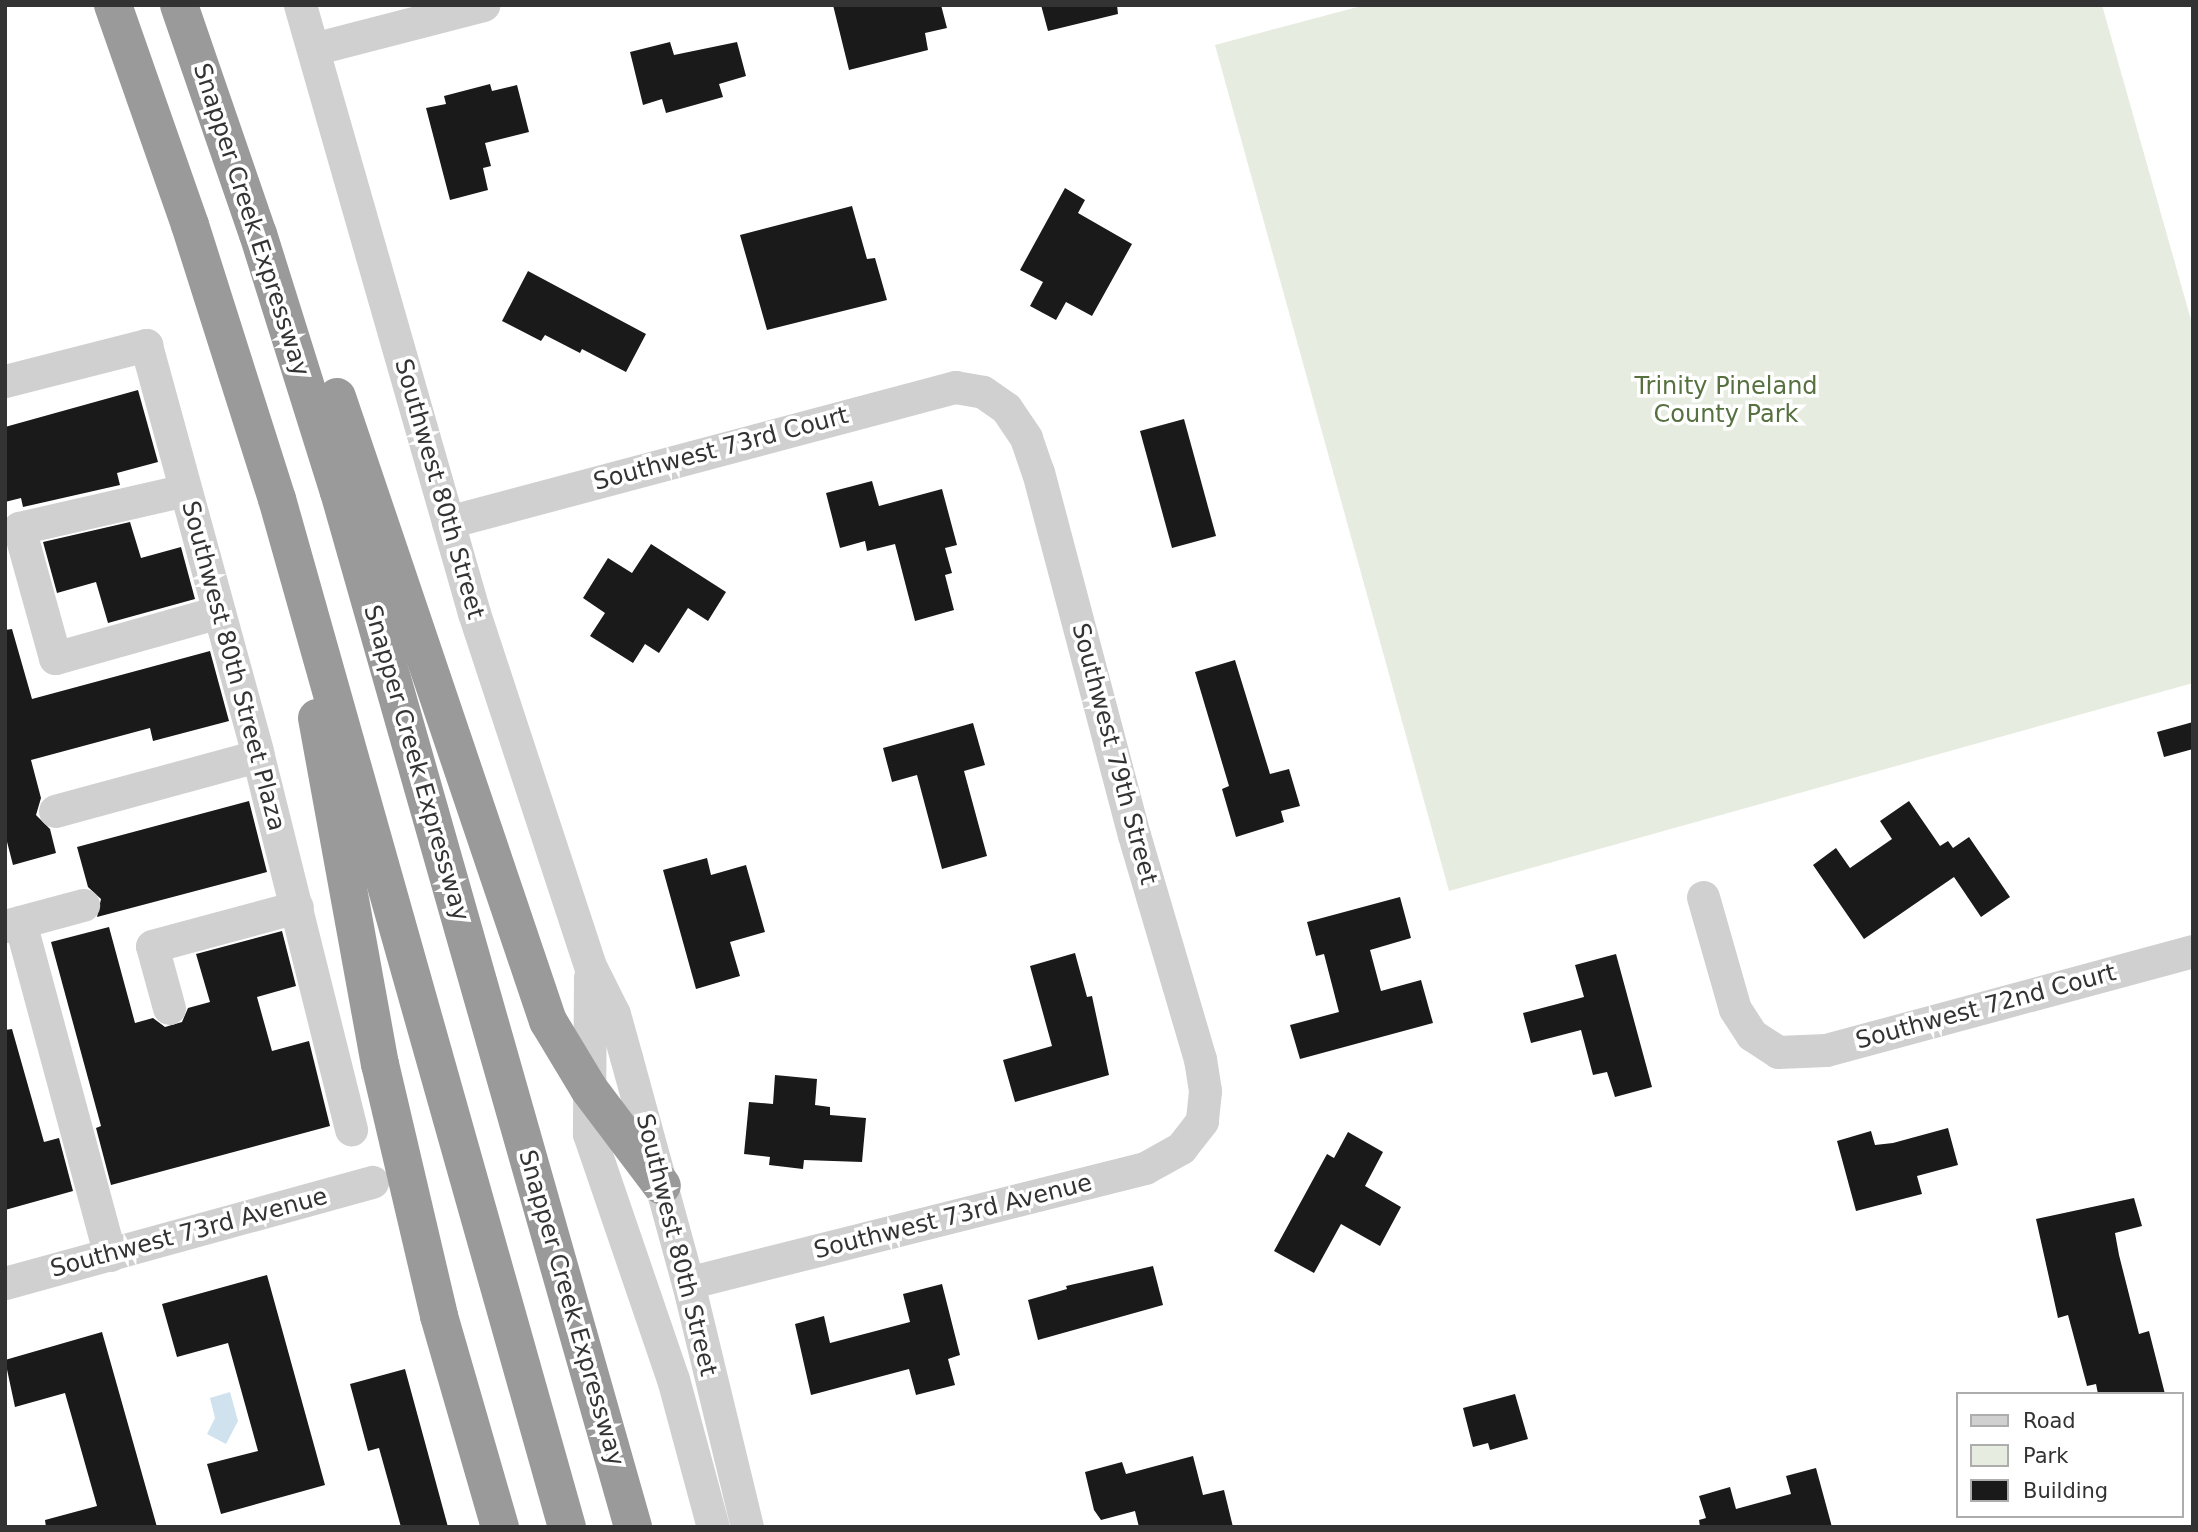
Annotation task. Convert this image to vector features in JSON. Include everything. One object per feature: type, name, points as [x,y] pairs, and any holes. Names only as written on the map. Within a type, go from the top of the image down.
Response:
[{"type":"highway","points":[[113,5],[190,225],[277,499],[567,1527]]},
{"type":"highway","name":"Snapper Creek Expressway","points":[[179,5],[275,287],[389,665],[633,1527]]},
{"type":"highway","points":[[275,287],[317,338],[540,1000],[559,1042],[589,1089],[662,1186]]},
{"type":"highway","points":[[277,499],[380,1064],[439,1316],[500,1527]]},
{"type":"street","name":"Southwest 80th Street","points":[[300,5],[447,522],[591,968],[614,1014],[688,1283],[747,1527]]},
{"type":"street","points":[[313,49],[483,5]]},
{"type":"street","name":"Southwest 80th Street Plaza","points":[[5,382],[146,345],[298,907],[351,1129]]},
{"type":"street","name":"Southwest 73rd Court","points":[[447,522],[938,390],[972,389],[994,397]]},
{"type":"street","name":"Southwest 79th Street","points":[[994,397],[1017,422],[1038,472],[1134,835],[1200,1059],[1205,1102],[1202,1121]]},
{"type":"street","points":[[185,490],[19,528],[55,658],[219,612]]},
{"type":"street","points":[[55,811],[258,756]]},
{"type":"street","name":"Southwest 72nd Court","points":[[1703,897],[1735,1009],[1752,1035],[1778,1052],[1826,1049],[2193,951]]},
{"type":"street","points":[[83,905],[13,924],[110,1255]]},
{"type":"street","points":[[169,1008],[152,946],[298,907]]},
{"type":"street","name":"Southwest 80th Street","points":[[591,968],[587,1119],[595,1156],[673,1379],[713,1527]]},
{"type":"street","name":"Southwest 73rd Avenue","points":[[688,1283],[1144,1168],[1181,1148],[1202,1121]]},
{"type":"street","name":"Southwest 73rd Avenue","points":[[5,1283],[372,1182]]},
{"type":"green space","name":"Trinity Pineland County Park","points":[[1365,5],[2102,5],[2193,327],[2193,683],[1449,891],[1215,45]]},
{"type":"water","points":[[230,1392],[238,1421],[226,1444],[207,1434],[215,1418],[210,1398]]},
{"type":"building","points":[[833,5],[941,5],[947,28],[925,33],[928,50],[849,70]]},
{"type":"building","points":[[1041,5],[1117,5],[1118,14],[1048,31]]},
{"type":"building","points":[[670,42],[674,55],[737,42],[746,76],[719,84],[723,97],[666,113],[662,99],[643,105],[630,52]]},
{"type":"building","points":[[490,84],[492,91],[517,85],[529,132],[485,143],[491,166],[483,168],[488,190],[450,200],[426,108],[446,104],[444,96]]},
{"type":"building","points":[[1065,188],[1085,200],[1078,213],[1132,244],[1092,316],[1066,302],[1056,320],[1030,306],[1043,282],[1020,270]]},
{"type":"building","points":[[852,206],[867,259],[875,258],[887,300],[767,330],[740,235]]},
{"type":"building","points":[[528,271],[646,334],[626,372],[582,349],[580,353],[545,335],[541,341],[502,321]]},
{"type":"building","points":[[138,390],[158,462],[117,473],[120,485],[23,507],[21,498],[5,502],[5,427]]},
{"type":"building","points":[[1184,419],[1216,536],[1172,548],[1140,431]]},
{"type":"building","points":[[872,481],[879,506],[942,489],[957,545],[945,548],[952,573],[945,575],[954,610],[915,621],[895,544],[867,551],[865,541],[840,548],[826,493]]},
{"type":"building","points":[[130,522],[141,558],[181,547],[195,599],[108,623],[96,582],[57,593],[43,542]]},
{"type":"building","points":[[651,544],[726,592],[708,621],[688,608],[659,653],[645,644],[633,663],[590,636],[605,613],[583,598],[608,558],[632,573]]},
{"type":"building","points":[[12,629],[32,699],[210,651],[229,721],[153,741],[150,728],[31,760],[41,798],[36,815],[50,829],[56,853],[13,865],[5,834],[5,630]]},
{"type":"building","points":[[1235,660],[1270,774],[1289,769],[1300,806],[1281,811],[1284,822],[1236,837],[1222,789],[1229,786],[1195,672]]},
{"type":"building","points":[[2193,722],[2193,749],[2164,757],[2157,732]]},
{"type":"building","points":[[973,723],[985,765],[964,771],[987,856],[942,869],[917,775],[892,782],[883,748]]},
{"type":"building","points":[[249,801],[267,872],[97,917],[101,899],[88,887],[77,847]]},
{"type":"building","points":[[1909,801],[1940,846],[1948,841],[1953,848],[1969,837],[2010,897],[1981,917],[1954,877],[1864,939],[1813,865],[1836,848],[1850,868],[1892,839],[1880,821]]},
{"type":"building","points":[[707,858],[711,875],[746,865],[765,932],[730,942],[740,976],[696,989],[663,870]]},
{"type":"building","points":[[1400,897],[1411,938],[1370,950],[1381,991],[1421,980],[1433,1023],[1300,1059],[1290,1025],[1339,1012],[1324,954],[1316,956],[1307,922]]},
{"type":"building","points":[[109,927],[135,1023],[153,1018],[165,1027],[182,1022],[188,1008],[210,1002],[196,954],[282,931],[296,986],[257,997],[272,1051],[309,1041],[330,1126],[111,1185],[96,1128],[101,1126],[51,942]]},
{"type":"building","points":[[1075,953],[1087,997],[1092,996],[1109,1075],[1015,1102],[1003,1060],[1052,1046],[1030,966]]},
{"type":"building","points":[[1616,954],[1652,1087],[1615,1097],[1607,1072],[1593,1075],[1581,1030],[1531,1043],[1523,1013],[1584,997],[1575,965]]},
{"type":"building","points":[[12,1029],[44,1142],[59,1138],[73,1191],[5,1210],[5,1030]]},
{"type":"building","points":[[775,1075],[817,1079],[815,1105],[830,1107],[830,1115],[866,1118],[862,1162],[804,1160],[803,1169],[769,1165],[770,1157],[744,1154],[749,1102],[773,1104]]},
{"type":"building","points":[[1948,1128],[1958,1165],[1917,1176],[1922,1194],[1856,1211],[1837,1141],[1871,1131],[1875,1145],[1893,1143]]},
{"type":"building","points":[[1348,1132],[1383,1152],[1365,1186],[1401,1207],[1380,1246],[1341,1224],[1314,1273],[1274,1251],[1327,1154],[1334,1158]]},
{"type":"building","points":[[2134,1198],[2142,1226],[2115,1233],[2139,1334],[2149,1331],[2164,1392],[2098,1392],[2096,1384],[2087,1386],[2068,1315],[2058,1318],[2036,1219]]},
{"type":"building","points":[[1153,1266],[1163,1305],[1038,1340],[1028,1300],[1067,1289],[1066,1286]]},
{"type":"building","points":[[267,1275],[325,1485],[221,1514],[207,1464],[258,1451],[228,1343],[177,1357],[162,1304]]},
{"type":"building","points":[[942,1284],[960,1355],[948,1359],[955,1385],[916,1395],[909,1369],[811,1395],[795,1324],[824,1316],[830,1343],[910,1322],[903,1294]]},
{"type":"building","points":[[102,1332],[157,1527],[46,1527],[45,1520],[97,1506],[65,1393],[15,1407],[5,1360]]},
{"type":"building","points":[[405,1369],[448,1527],[401,1527],[379,1448],[368,1451],[350,1384]]},
{"type":"building","points":[[1515,1394],[1528,1439],[1490,1450],[1488,1443],[1473,1447],[1463,1408]]},
{"type":"building","points":[[1193,1456],[1203,1495],[1224,1490],[1233,1527],[1139,1527],[1135,1511],[1101,1520],[1094,1510],[1085,1472],[1122,1462],[1126,1474]]},
{"type":"building","points":[[1816,1468],[1832,1527],[1700,1527],[1699,1520],[1706,1518],[1699,1496],[1730,1487],[1736,1509],[1791,1494],[1786,1476]]}]
